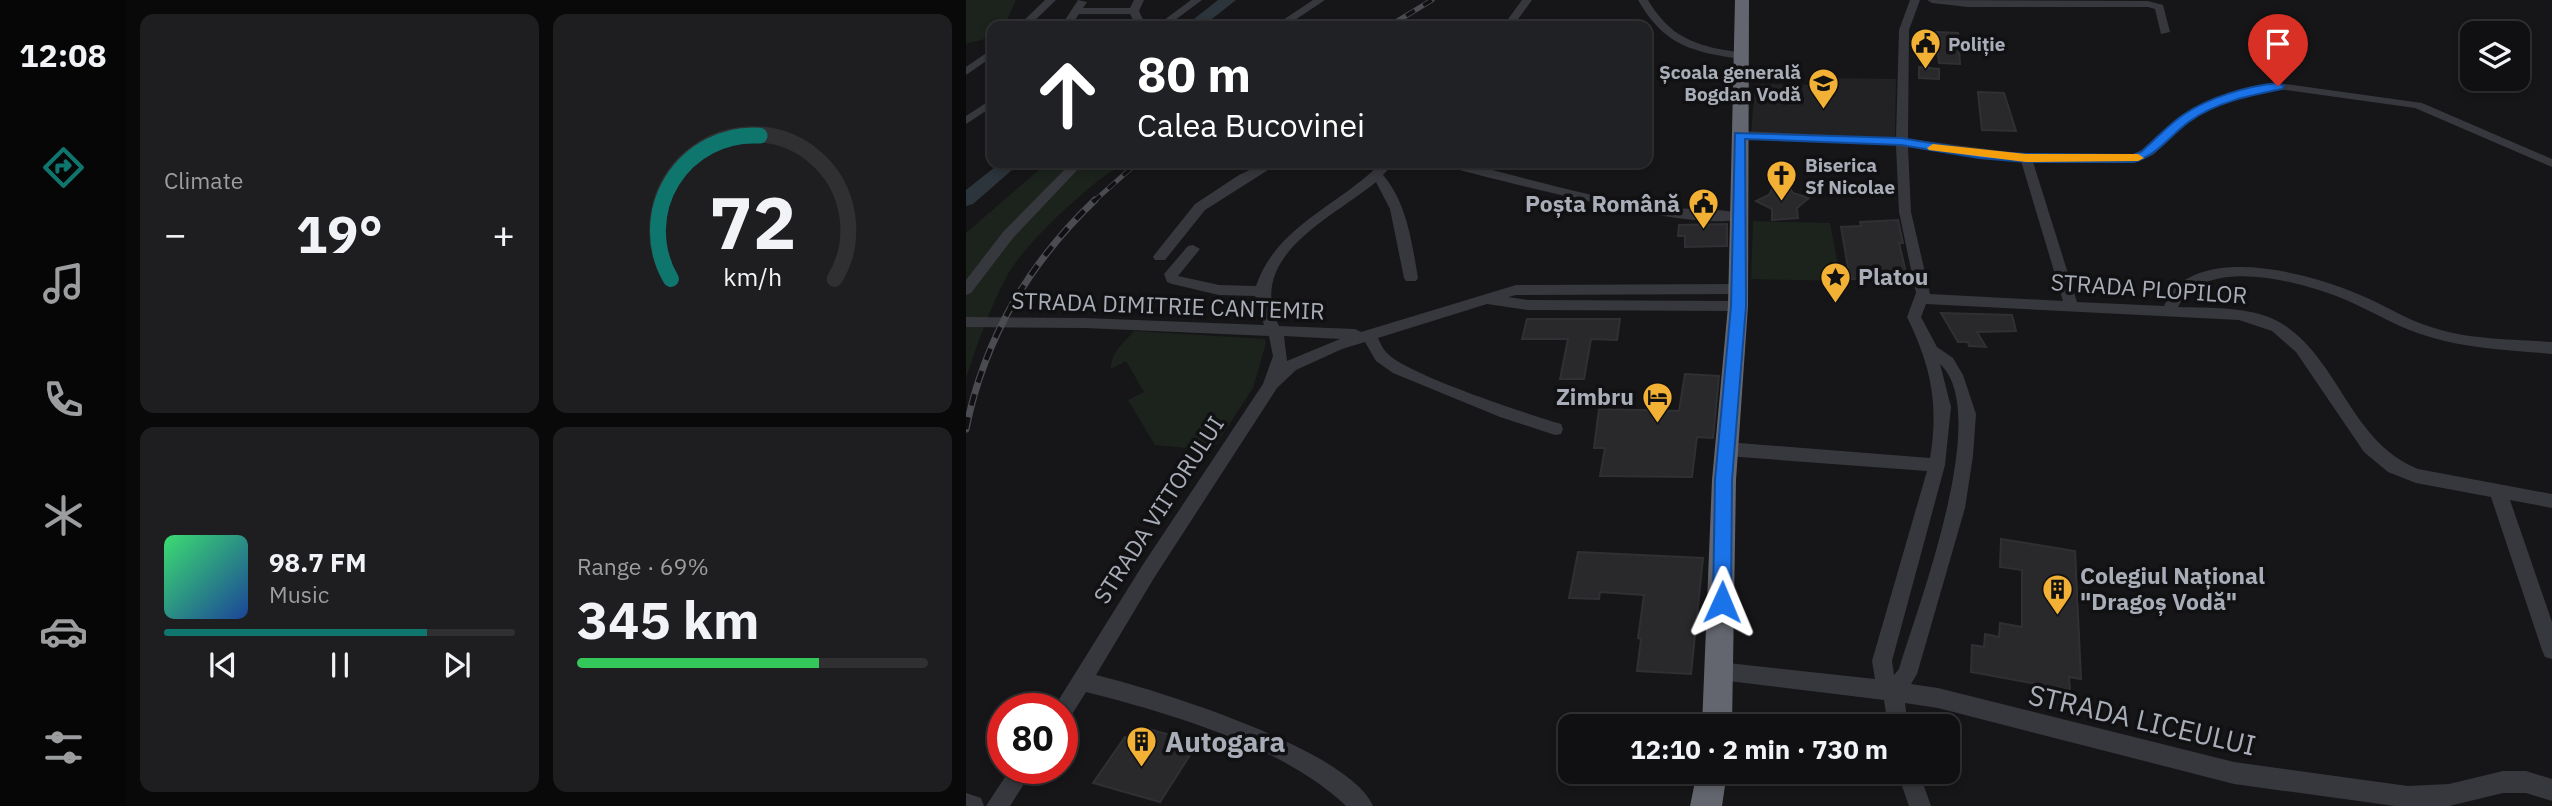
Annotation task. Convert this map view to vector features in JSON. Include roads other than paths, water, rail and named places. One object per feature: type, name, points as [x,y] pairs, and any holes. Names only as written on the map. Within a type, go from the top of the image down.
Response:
[{"type":"highway","points":[[1717,714],[1726,449],[1739,298],[1742,0]]},
{"type":"highway","points":[[1706,806],[1710,784]]},
{"type":"street","points":[[1028,21],[1051,0]]},
{"type":"street","points":[[1070,21],[1083,0]]},
{"type":"street","points":[[1139,0],[1134,11],[1139,21]]},
{"type":"street","points":[[1168,21],[1197,0]]},
{"type":"street","points":[[1287,21],[1320,0]]},
{"type":"street","points":[[1512,21],[1527,0]]},
{"type":"street","points":[[1524,21],[1539,0]]},
{"type":"street","points":[[1643,0],[1659,24],[1672,34],[1713,52],[1741,56]]},
{"type":"street","points":[[1893,692],[1908,674],[1956,508],[1965,456],[1968,414],[1964,395],[1948,362],[1931,351],[1914,317],[1922,299],[1921,281],[1905,212],[1901,142],[1902,39],[1906,20],[1915,0]]},
{"type":"street","points":[[1933,0],[1968,4],[2148,4],[2160,7],[2165,32]]},
{"type":"street","points":[[1077,11],[1134,11]]},
{"type":"street","points":[[966,72],[987,56]]},
{"type":"street","points":[[1739,135],[1901,142],[2026,158],[2141,157],[2196,112],[2267,86],[2278,86],[2418,105],[2552,163]]},
{"type":"street","points":[[966,121],[987,106]]},
{"type":"street","points":[[2026,158],[2070,295],[2070,307]]},
{"type":"street","points":[[966,290],[1008,235],[1073,168]]},
{"type":"street","points":[[1160,257],[1200,207],[1263,168]]},
{"type":"street","points":[[1193,248],[1171,274],[1172,279],[1219,290],[1262,291],[1270,265],[1290,241],[1377,176],[1384,168]]},
{"type":"street","points":[[1468,168],[1626,205],[1702,216],[1738,216]]},
{"type":"street","points":[[1377,176],[1389,190],[1411,278]]},
{"type":"street","points":[[2168,312],[2183,290],[2200,278],[2226,272],[2263,274],[2296,278],[2327,288],[2441,336],[2552,348]]},
{"type":"street","name":"STRADA VIITORULUI","points":[[1074,693],[1148,572],[1270,387],[1280,361],[1280,350],[1264,309],[1262,291]]},
{"type":"street","name":"STRADA DIMITRIE CANTEMIR","points":[[1270,387],[1299,362],[1368,334],[1485,299],[1528,304],[1739,298]]},
{"type":"street","name":"STRADA PLOPILOR","points":[[1922,299],[2240,315],[2277,327],[2301,348],[2358,432],[2382,459],[2394,467],[2416,476],[2552,502]]},
{"type":"street","name":"STRADA DIMITRIE CANTEMIR","points":[[966,322],[1097,323],[1368,334]]},
{"type":"street","points":[[1368,334],[1381,357],[1398,369],[1506,413],[1555,429]]},
{"type":"street","points":[[1896,714],[1893,692],[1885,682],[1882,661],[1937,465],[1942,401],[1930,360],[1931,351]]},
{"type":"street","points":[[1726,449],[1937,465]]},
{"type":"street","points":[[2498,491],[2552,650]]},
{"type":"street","name":"STRADA LICEULUI","points":[[1719,672],[1938,698],[2234,773],[2409,797],[2449,795],[2504,782],[2526,782],[2552,790]]},
{"type":"street","points":[[1082,681],[1158,701],[1258,741],[1328,776],[1362,806]]},
{"type":"street","points":[[997,806],[1013,784]]},
{"type":"street","points":[[1912,784],[1920,806]]},
{"type":"street","points":[[966,804],[973,806]]},
{"type":"waterway","points":[[1200,21],[1228,0]]},
{"type":"waterway","points":[[966,200],[1005,168]]},
{"type":"railway","points":[[1397,21],[1432,0]]},
{"type":"railway","points":[[1094,202],[1131,168]]},
{"type":"railway","points":[[966,429],[984,364],[1012,305],[1049,250],[1094,202]]},
{"type":"place","name":"Poliție","points":[[1925,71]]},
{"type":"place","name":"Școala generală Bogdan Vodă","points":[[1824,110]]},
{"type":"place","name":"Biserica Sf Nicolae","points":[[1782,203]]},
{"type":"place","name":"Poșta Română","points":[[1703,231]]},
{"type":"place","name":"Platou","points":[[1835,304]]},
{"type":"place","name":"Zimbru","points":[[1657,424]]},
{"type":"place","name":"Colegiul Național \"Dragoș Vodă\"","points":[[2057,616]]},
{"type":"place","name":"Autogara","points":[[1142,769]]}]
